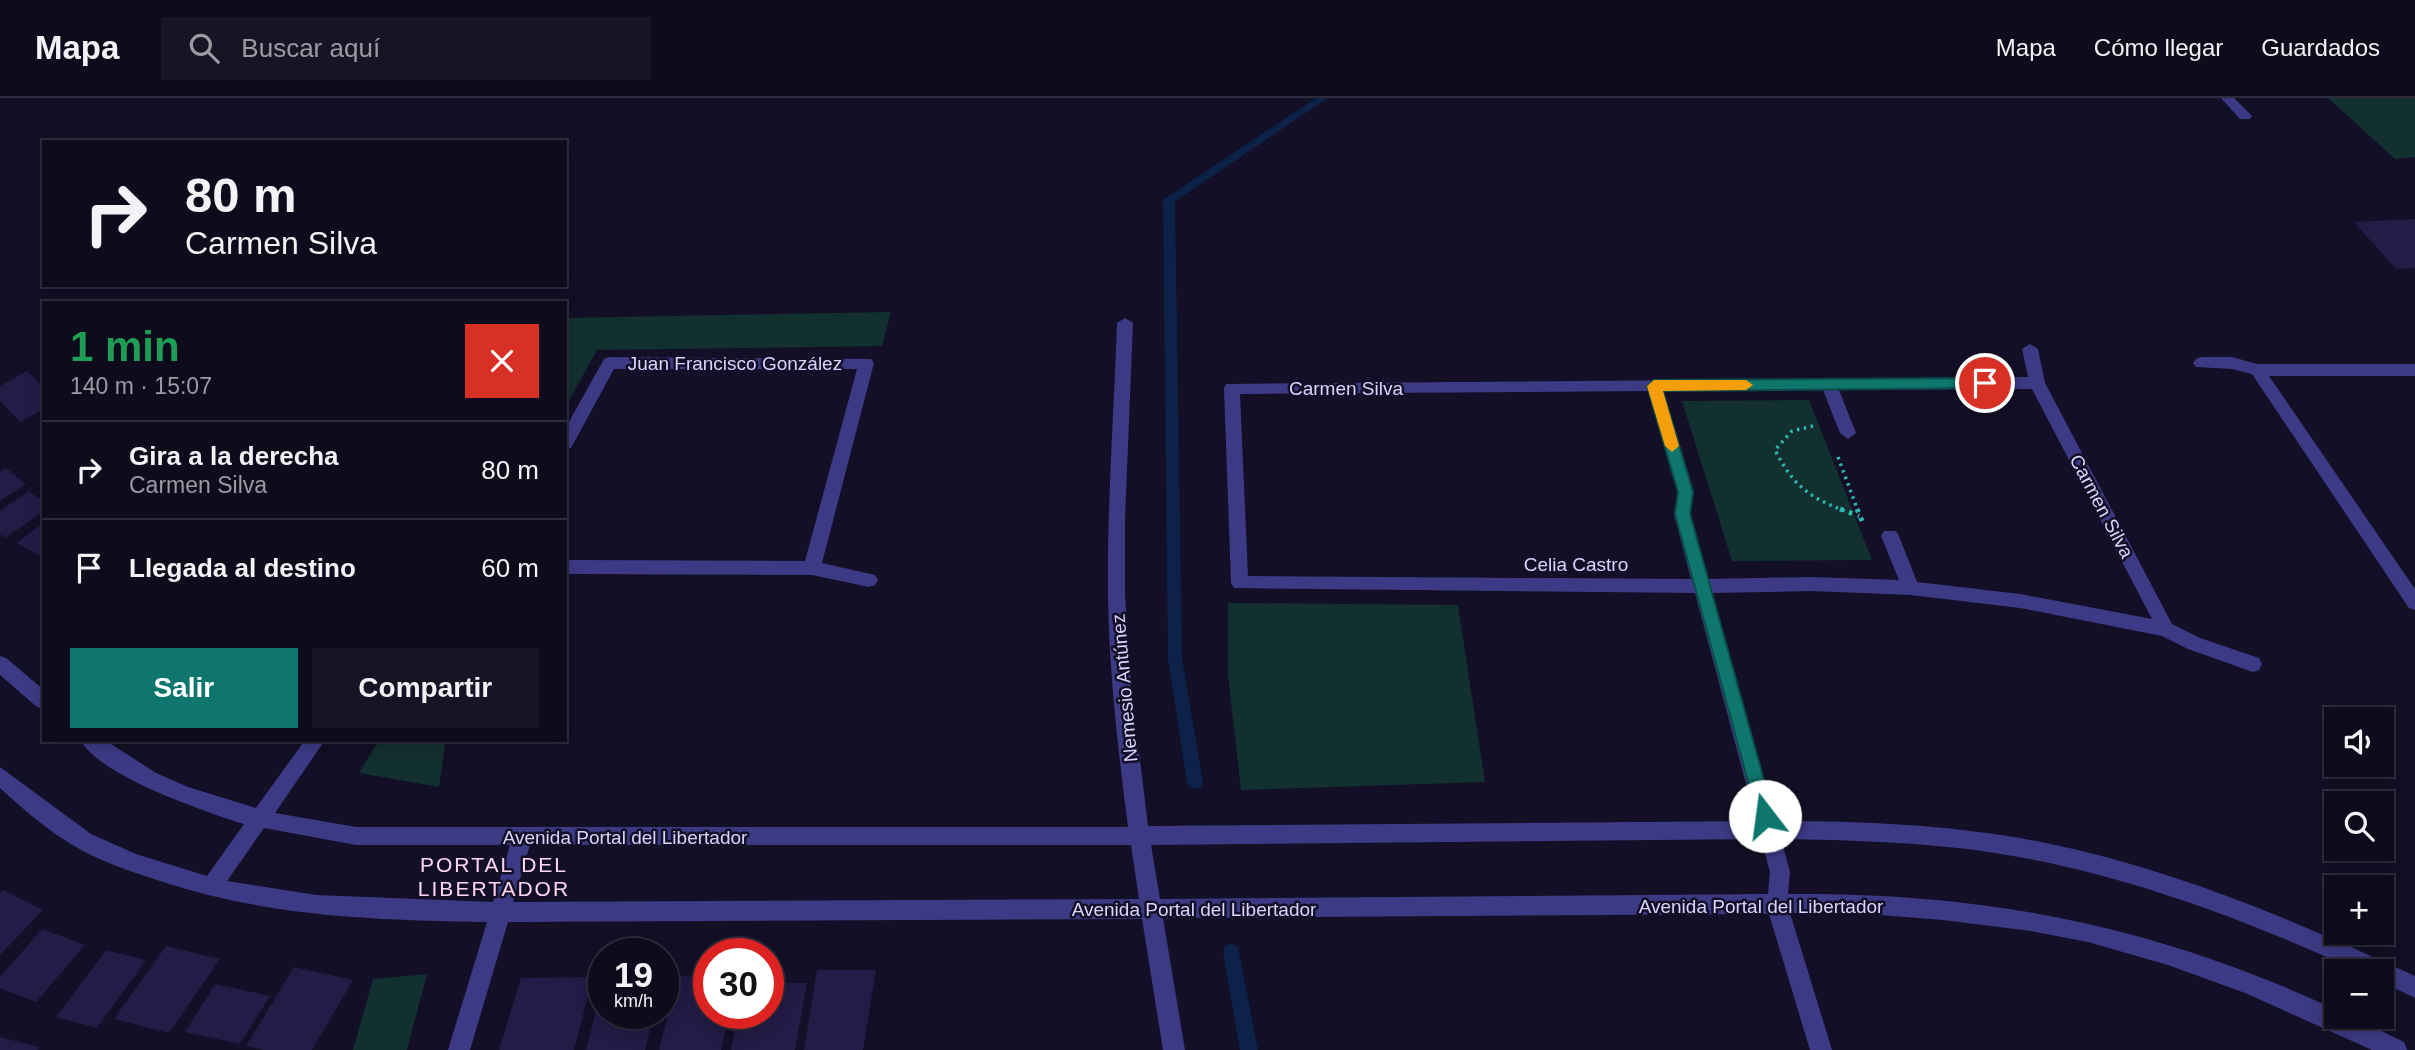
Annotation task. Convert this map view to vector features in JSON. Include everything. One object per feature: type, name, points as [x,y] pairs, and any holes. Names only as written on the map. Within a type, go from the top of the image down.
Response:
[{"type":"street","points":[[2227,98],[2245,116]]},
{"type":"street","name":"Nemesio Antúnez","points":[[1125,323],[1118,621],[1123,700],[1139,836],[1174,1050]]},
{"type":"street","name":"Carmen Silva","points":[[2030,349],[2037,383],[2166,629]]},
{"type":"street","name":"Juan Francisco González","points":[[567,440],[609,363],[866,363],[812,568]]},
{"type":"street","points":[[2201,363],[2232,363],[2257,370],[2415,370]]},
{"type":"street","points":[[2257,370],[2415,603]]},
{"type":"street","name":"Carmen Silva","points":[[1240,583],[1232,388],[2037,383]]},
{"type":"street","points":[[1829,384],[1848,433]]},
{"type":"street","points":[[1654,386],[1686,492],[1682,514],[1780,872],[1777,904],[1821,1050]]},
{"type":"street","points":[[1890,536],[1911,588]]},
{"type":"street","points":[[567,567],[812,568],[869,580]]},
{"type":"street","name":"Celia Castro","points":[[1240,583],[1702,586],[1812,584],[1911,588],[2020,601],[2166,629],[2194,645],[2253,664]]},
{"type":"street","points":[[0,664],[42,699]]},
{"type":"street","name":"Avenida Portal del Libertador","points":[[92,742],[108,756],[203,802],[258,818],[356,836],[1139,836],[1769,830],[1920,835],[1992,843],[2065,857],[2150,878],[2236,907],[2325,944],[2415,987]]},
{"type":"street","points":[[210,888],[315,742]]},
{"type":"street","name":"Avenida Portal del Libertador","points":[[0,776],[46,817],[85,841],[129,862],[210,888],[253,898],[322,907],[502,913],[1855,903],[2012,918],[2087,932],[2162,952],[2240,978],[2320,1012],[2396,1050]]},
{"type":"street","points":[[459,1050],[523,836]]},
{"type":"path","points":[[1809,384],[1824,423],[1792,431],[1775,450],[1788,478],[1816,501],[1860,516]]},
{"type":"path","points":[[1833,446],[1865,528]]},
{"type":"green space","points":[[2328,98],[2415,98],[2415,157],[2395,159]]},
{"type":"green space","points":[[891,312],[882,346],[597,350],[567,404],[567,318]]},
{"type":"green space","points":[[1809,400],[1872,560],[1732,561],[1682,401]]},
{"type":"green space","points":[[1228,603],[1458,605],[1485,782],[1241,790],[1228,676]]},
{"type":"green space","points":[[378,742],[446,742],[439,787],[359,773]]},
{"type":"green space","points":[[427,974],[407,1050],[353,1050],[373,979]]},
{"type":"building","points":[[2415,219],[2415,268],[2396,269],[2354,222]]},
{"type":"building","points":[[27,371],[42,385],[42,410],[20,422],[0,401],[0,386]]},
{"type":"building","points":[[6,468],[26,484],[0,501],[0,472]]},
{"type":"building","points":[[29,491],[42,501],[42,512],[5,538],[0,534],[0,511]]},
{"type":"building","points":[[42,524],[42,557],[17,543]]},
{"type":"building","points":[[3,890],[43,910],[0,955],[0,893]]},
{"type":"building","points":[[42,929],[85,945],[36,1002],[0,988],[0,977]]},
{"type":"building","points":[[166,946],[220,959],[169,1033],[114,1019]]},
{"type":"building","points":[[106,950],[146,960],[97,1028],[56,1017]]},
{"type":"building","points":[[294,967],[353,980],[312,1050],[264,1050],[246,1046]]},
{"type":"building","points":[[817,970],[876,970],[863,1050],[804,1050]]},
{"type":"building","points":[[679,976],[693,976],[693,1029],[726,1029],[721,1050],[659,1050],[664,1029],[679,1029]]},
{"type":"building","points":[[588,977],[588,996],[574,1050],[499,1050],[521,978]]},
{"type":"building","points":[[784,983],[807,983],[795,1050],[731,1050],[735,1029],[784,1029]]},
{"type":"building","points":[[215,984],[270,996],[240,1044],[185,1032]]},
{"type":"building","points":[[591,1029],[650,1029],[645,1050],[586,1050]]},
{"type":"building","points":[[0,1037],[39,1047],[37,1050],[0,1050]]},
{"type":"waterway","points":[[1195,782],[1175,659],[1169,200],[1323,98]]},
{"type":"waterway","points":[[1231,952],[1249,1050]]},
{"type":"slow traffic","points":[[1672,446],[1654,386],[1746,385]]},
{"type":"district","name":"PORTAL DEL LIBERTADOR","points":[[494,877]]},
{"type":"route","points":[[1765,816],[1682,514],[1686,492],[1654,386],[1985,383]]}]
